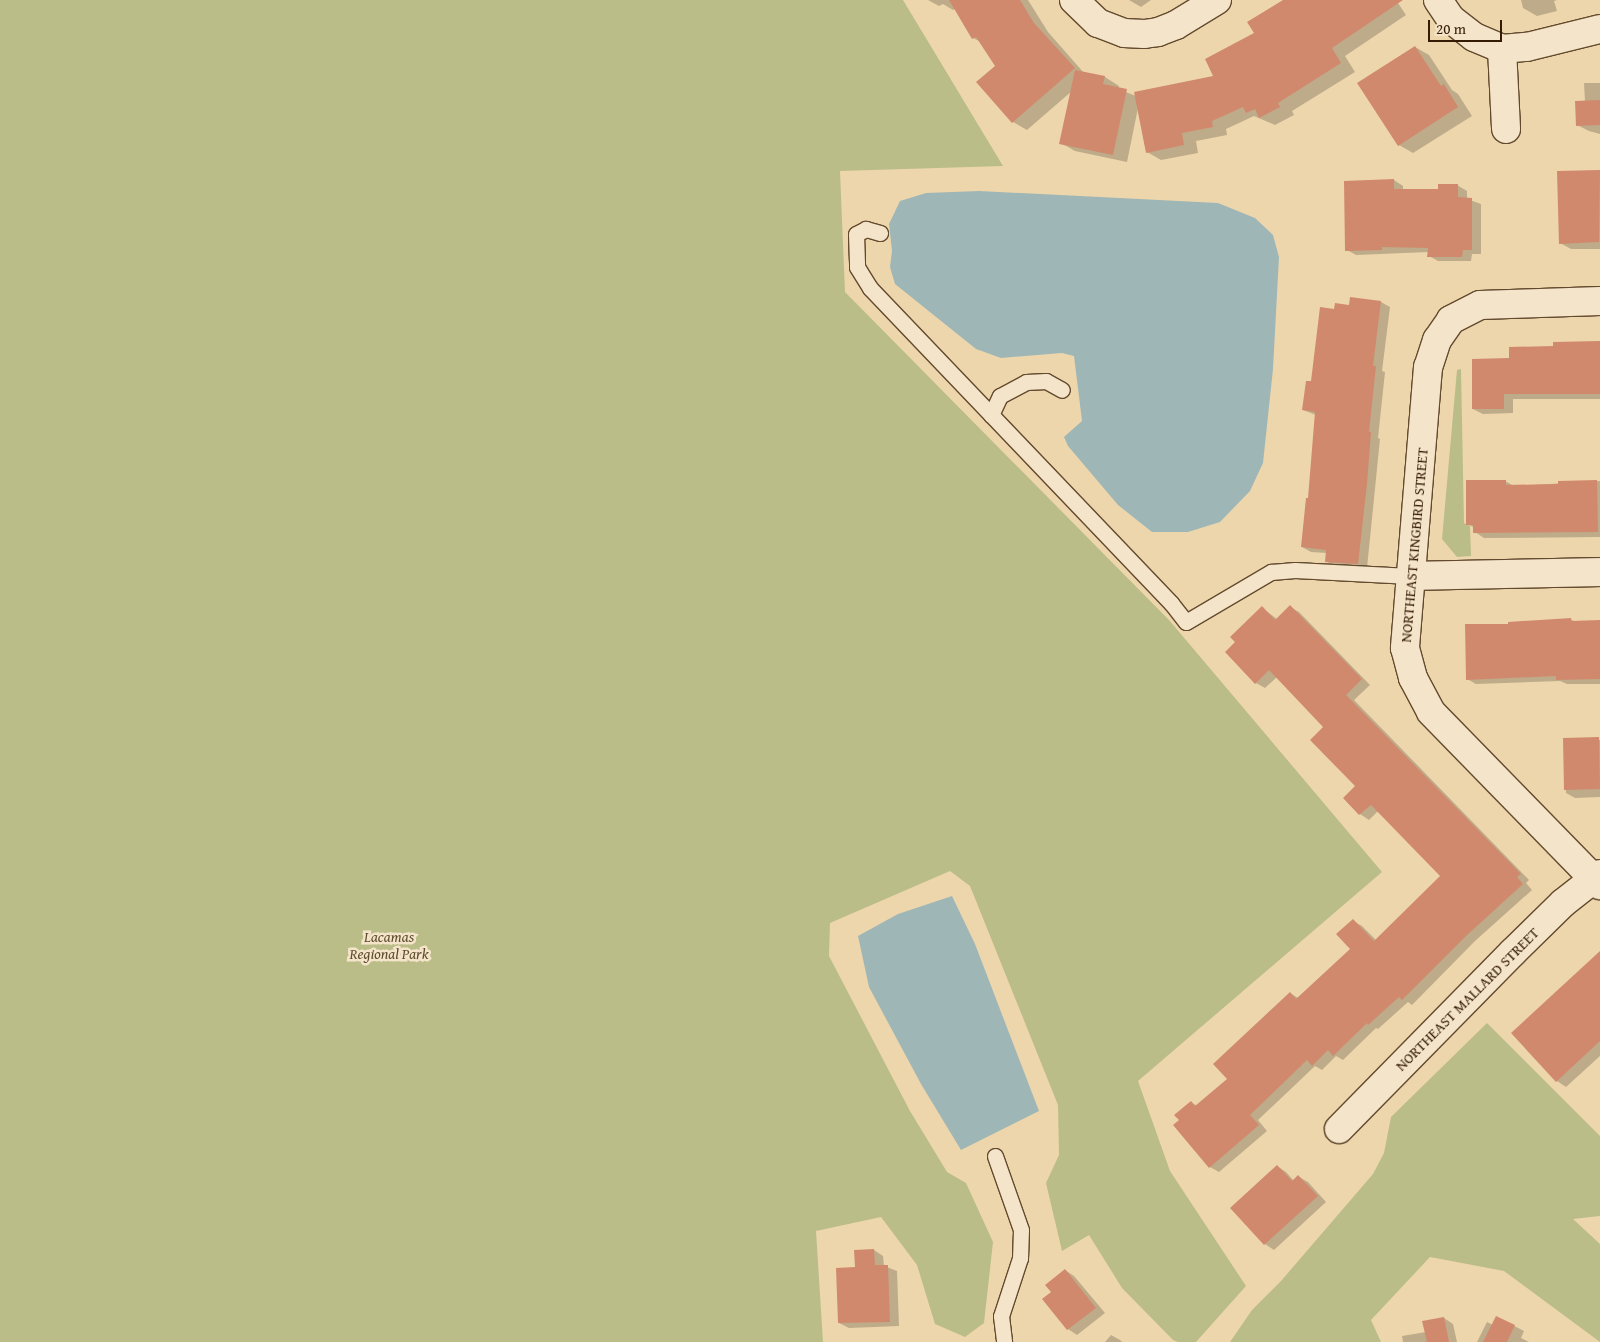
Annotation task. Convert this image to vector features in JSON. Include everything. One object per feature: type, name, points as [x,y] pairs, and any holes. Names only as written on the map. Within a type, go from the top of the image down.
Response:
[{"type":"street","points":[[1074,0],[1098,23],[1124,33],[1144,34],[1158,32],[1176,25],[1217,0]]},
{"type":"street","points":[[1438,0],[1451,19],[1474,37],[1502,49],[1527,47],[1600,29]]},
{"type":"street","points":[[1502,49],[1506,129]]},
{"type":"street","name":"NORTHEAST KINGBIRD STREET","points":[[1598,879],[1431,712],[1413,678],[1405,648],[1428,367],[1437,340],[1451,320],[1480,306],[1600,300]]},
{"type":"street","points":[[1410,576],[1600,572]]},
{"type":"street","name":"NORTHEAST MALLARD STREET","points":[[1339,1129],[1512,953],[1598,879]]},
{"type":"lane","points":[[880,233],[866,229],[856,234],[857,268],[870,288],[1186,622],[1271,572],[1295,570],[1410,576]]},
{"type":"lane","points":[[991,415],[1000,396],[1026,382],[1046,381],[1062,390]]},
{"type":"lane","points":[[995,1156],[1021,1230],[1020,1258],[1001,1316],[1004,1342]]},
{"type":"green space","name":"Lacamas Regional Park","points":[[0,0],[903,0],[1003,166],[840,171],[845,292],[1169,620],[1382,872],[1138,1081],[1170,1171],[1246,1286],[1196,1342],[1178,1342],[1173,1340],[1122,1288],[1089,1235],[1062,1251],[1046,1183],[1059,1155],[1058,1105],[970,886],[950,871],[830,923],[829,956],[910,1111],[947,1172],[966,1183],[993,1242],[984,1323],[965,1337],[935,1324],[917,1265],[881,1217],[816,1231],[823,1342],[0,1342]]},
{"type":"green space","points":[[1461,369],[1464,523],[1470,526],[1471,556],[1457,557],[1442,539],[1457,370]]},
{"type":"green space","points":[[1487,1023],[1600,1136],[1600,1216],[1573,1219],[1600,1244],[1600,1342],[1504,1271],[1430,1257],[1371,1320],[1381,1342],[1230,1342],[1252,1310],[1281,1281],[1373,1174],[1384,1153],[1391,1117]]},
{"type":"water","points":[[979,191],[1218,203],[1255,218],[1273,235],[1279,257],[1273,369],[1263,463],[1250,491],[1220,522],[1188,532],[1152,532],[1118,505],[1068,446],[1064,437],[1082,421],[1074,356],[1062,353],[1001,358],[976,349],[895,284],[890,267],[892,251],[889,224],[900,201],[926,193]]},
{"type":"water","points":[[952,896],[975,944],[1039,1111],[961,1150],[921,1084],[869,987],[858,936],[898,914]]},
{"type":"building","points":[[949,0],[1020,0],[1034,23],[1075,68],[1012,123],[976,82],[995,66],[976,37],[972,39]]},
{"type":"building","points":[[1283,0],[1403,0],[1332,48],[1341,63],[1278,103],[1280,107],[1259,118],[1255,109],[1246,113],[1243,107],[1212,121],[1213,127],[1182,133],[1184,145],[1146,153],[1134,92],[1213,76],[1205,59],[1254,33],[1247,22]]},
{"type":"building","points":[[1415,46],[1441,86],[1444,84],[1458,107],[1398,146],[1357,83]]},
{"type":"building","points":[[1075,70],[1105,76],[1103,84],[1127,89],[1113,155],[1059,144]]},
{"type":"building","points":[[1600,100],[1600,125],[1576,126],[1575,101]]},
{"type":"building","points":[[1600,170],[1599,242],[1559,244],[1557,171]]},
{"type":"building","points":[[1394,179],[1394,189],[1438,189],[1438,184],[1458,184],[1458,197],[1472,198],[1472,250],[1463,250],[1462,257],[1427,257],[1428,248],[1382,247],[1382,250],[1345,251],[1344,181]]},
{"type":"building","points":[[1350,297],[1381,301],[1373,366],[1376,366],[1369,432],[1371,432],[1367,484],[1358,564],[1325,562],[1326,550],[1301,547],[1306,498],[1308,498],[1315,412],[1302,410],[1306,381],[1311,381],[1320,307],[1334,309],[1335,303],[1349,305]]},
{"type":"building","points":[[1600,341],[1600,394],[1504,394],[1504,409],[1472,409],[1472,359],[1509,358],[1509,347],[1553,346],[1553,342]]},
{"type":"building","points":[[1466,480],[1506,480],[1506,485],[1558,484],[1558,481],[1597,480],[1598,532],[1473,533],[1473,525],[1466,525]]},
{"type":"building","points":[[1290,605],[1362,679],[1346,695],[1521,874],[1517,877],[1523,884],[1466,936],[1402,1000],[1399,997],[1368,1025],[1367,1023],[1333,1056],[1328,1050],[1312,1066],[1307,1060],[1250,1115],[1259,1125],[1209,1168],[1173,1125],[1179,1120],[1174,1115],[1191,1101],[1195,1106],[1227,1079],[1213,1064],[1290,992],[1296,999],[1350,949],[1336,934],[1353,919],[1374,941],[1440,876],[1371,805],[1359,815],[1343,798],[1355,786],[1310,740],[1323,727],[1269,670],[1255,684],[1225,652],[1235,642],[1230,637],[1262,606],[1275,620]]},
{"type":"building","points":[[1571,618],[1571,621],[1600,620],[1600,679],[1556,680],[1556,676],[1466,680],[1465,624],[1508,624],[1508,622]]},
{"type":"building","points":[[1599,737],[1600,789],[1564,790],[1563,738]]},
{"type":"building","points":[[1600,951],[1600,1041],[1556,1082],[1511,1033]]},
{"type":"building","points":[[1277,1165],[1292,1181],[1298,1175],[1318,1196],[1264,1245],[1230,1208]]},
{"type":"building","points":[[874,1249],[875,1265],[888,1265],[890,1322],[838,1323],[836,1268],[855,1267],[854,1250]]},
{"type":"building","points":[[1065,1269],[1096,1308],[1067,1330],[1042,1299],[1051,1292],[1045,1285]]},
{"type":"building","points":[[1496,1316],[1515,1325],[1507,1342],[1483,1342]]},
{"type":"building","points":[[1444,1317],[1449,1342],[1427,1342],[1422,1321]]}]
